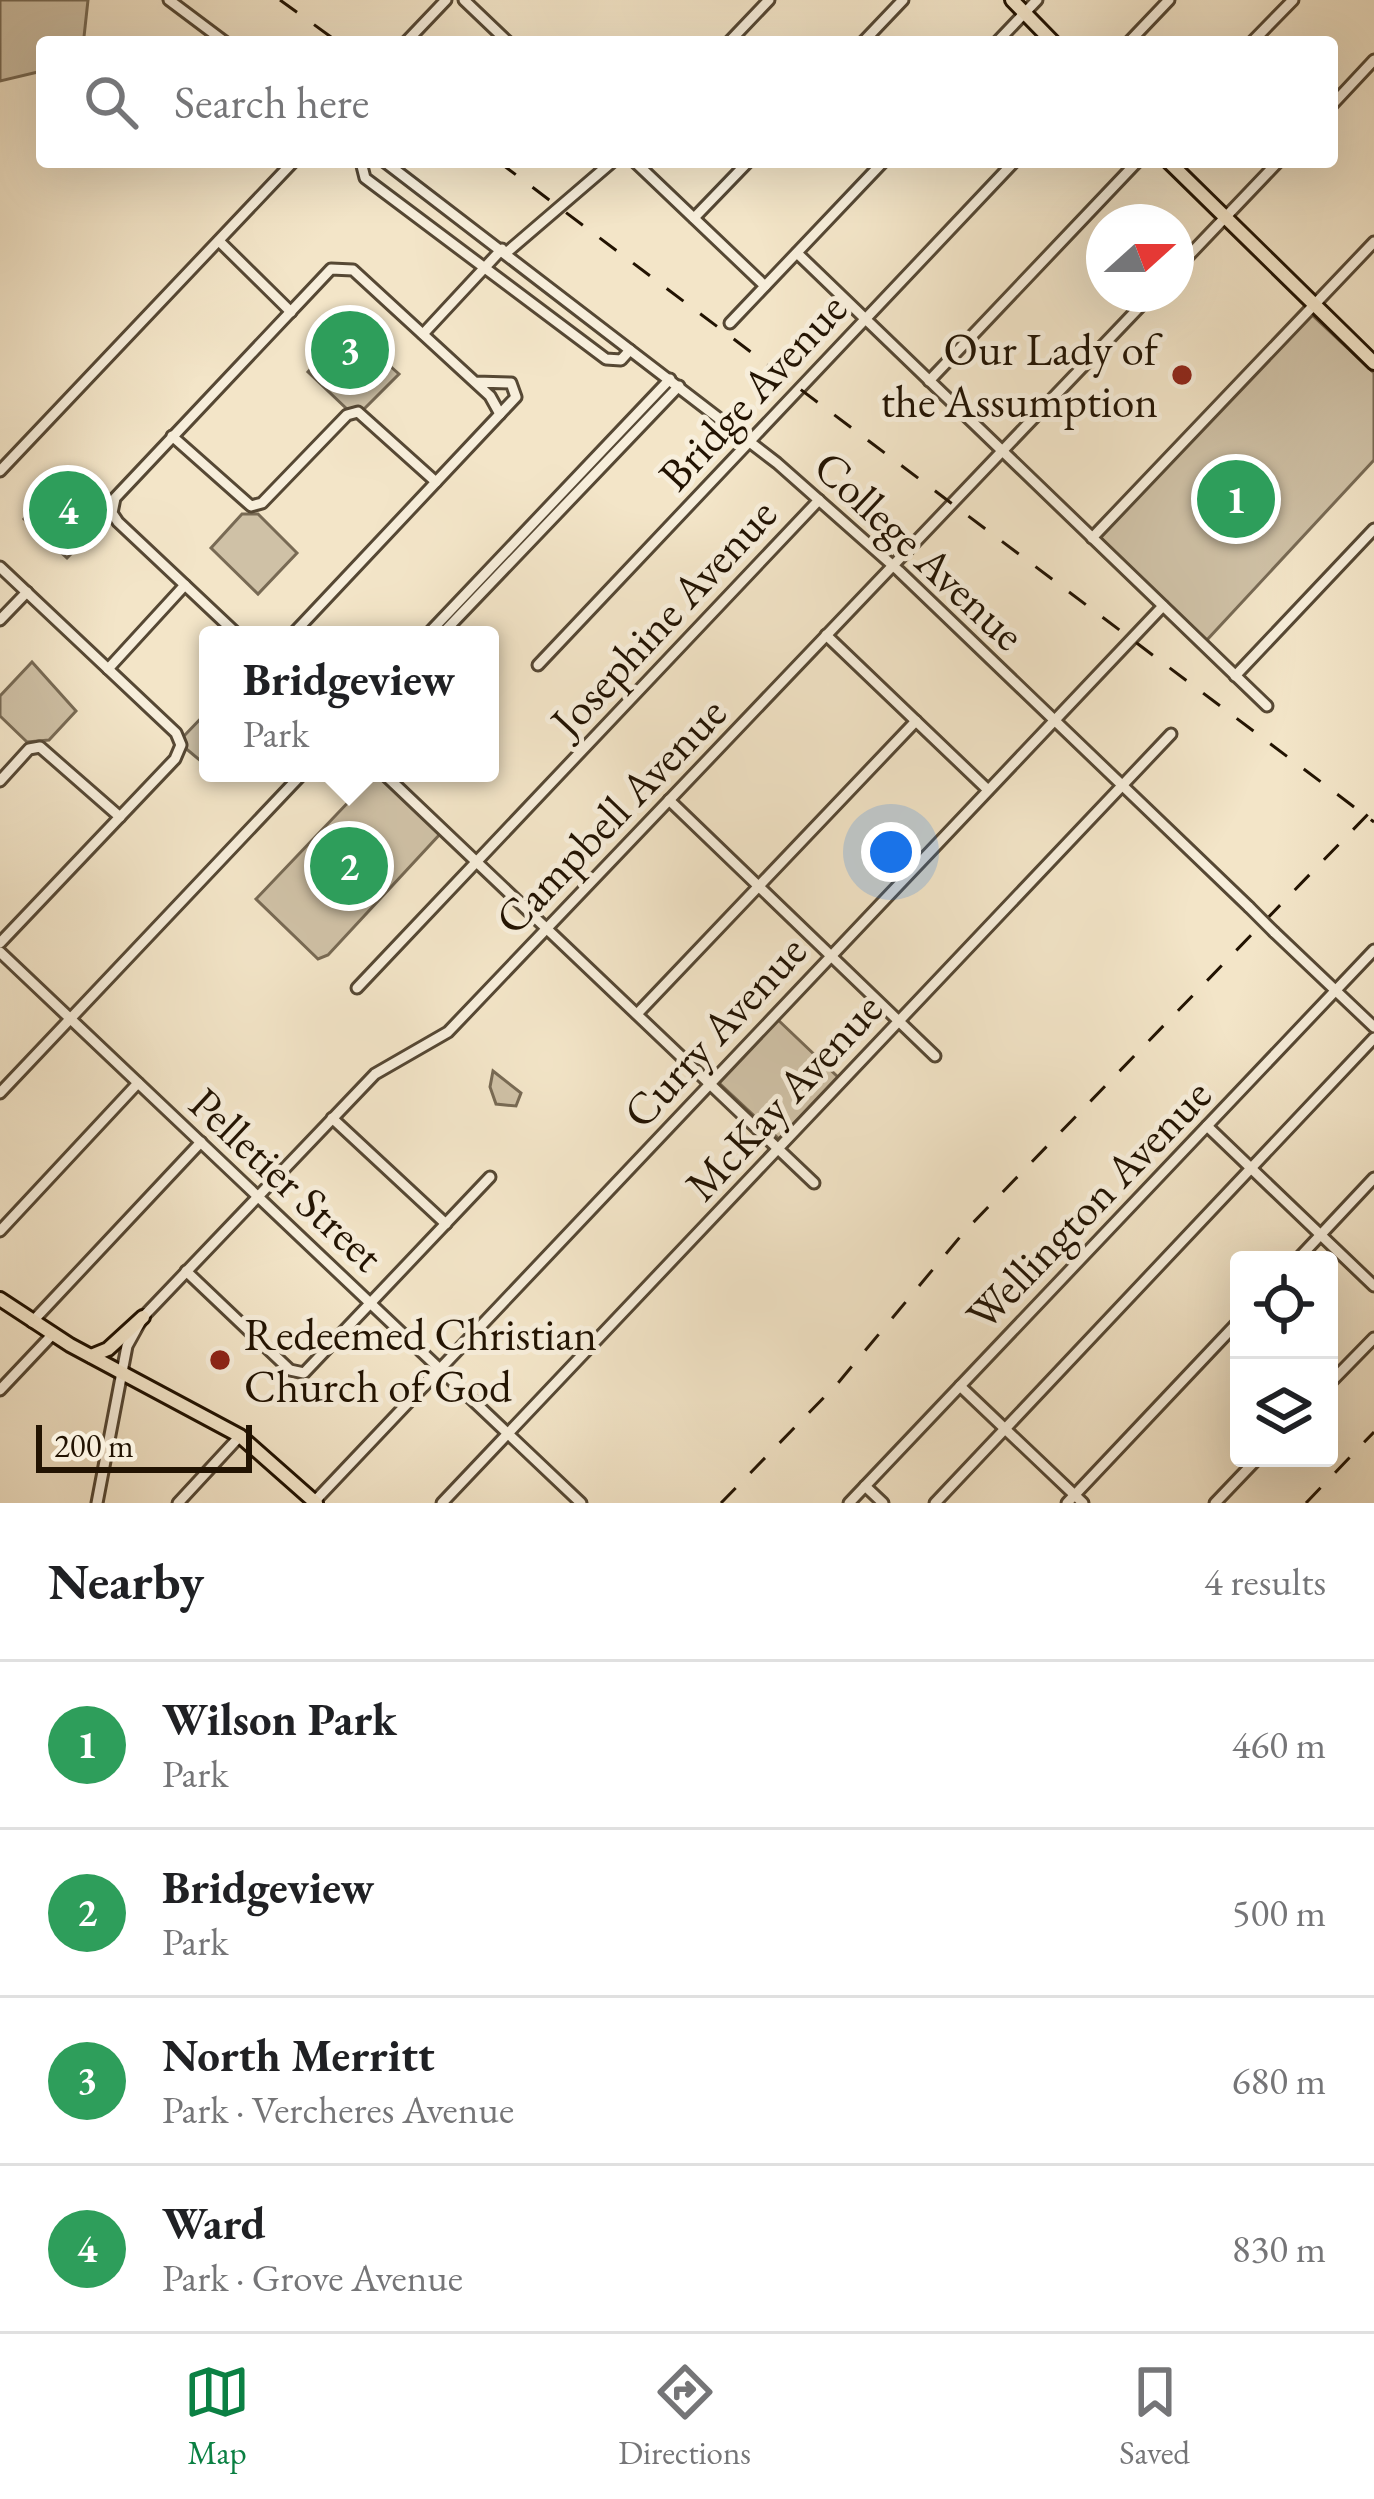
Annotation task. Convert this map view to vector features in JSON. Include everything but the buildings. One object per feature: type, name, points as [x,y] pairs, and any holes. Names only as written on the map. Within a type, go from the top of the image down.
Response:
[{"type":"main road","points":[[1012,0],[1047,36]]},
{"type":"main road","points":[[1175,168],[1374,363]]},
{"type":"main road","points":[[0,1299],[52,1335],[240,1436],[314,1502]]},
{"type":"main road","points":[[91,1357],[108,1349],[143,1317]]},
{"type":"street","points":[[169,0],[217,36]]},
{"type":"street","points":[[412,36],[446,0]]},
{"type":"street","points":[[464,0],[502,36]]},
{"type":"street","points":[[735,36],[769,0]]},
{"type":"street","points":[[868,36],[903,0]]},
{"type":"street","points":[[1003,36],[1037,0]]},
{"type":"street","points":[[1135,36],[1169,0]]},
{"type":"street","points":[[1258,36],[1293,0]]},
{"type":"street","points":[[1338,99],[1374,60]]},
{"type":"street","points":[[0,471],[287,168]]},
{"type":"street","points":[[362,168],[365,178],[606,359],[621,360],[630,350]]},
{"type":"street","name":"College Avenue","points":[[393,168],[750,441],[819,500],[893,565],[1374,1027]]},
{"type":"street","points":[[423,334],[485,268],[606,168]]},
{"type":"street","points":[[641,168],[765,286]]},
{"type":"street","points":[[694,218],[742,168]]},
{"type":"street","points":[[730,323],[877,168]]},
{"type":"street","name":"Bridge Avenue","points":[[538,665],[1008,168]]},
{"type":"street","points":[[929,381],[1131,168]]},
{"type":"street","points":[[1194,250],[1272,168]]},
{"type":"street","points":[[219,241],[291,312]]},
{"type":"street","points":[[1092,538],[1374,242]]},
{"type":"street","points":[[796,253],[1267,706]]},
{"type":"street","points":[[228,626],[112,512],[115,497],[331,269],[344,267],[423,334],[476,382],[500,414]]},
{"type":"street","name":"Campbell Avenue","points":[[98,1503],[127,1346],[143,1317],[375,1074],[448,1032],[1135,312]]},
{"type":"street","points":[[300,626],[516,397],[511,383],[476,382]]},
{"type":"street","points":[[436,626],[674,383]]},
{"type":"street","points":[[449,626],[674,383]]},
{"type":"street","points":[[172,436],[251,506],[262,503],[347,415],[358,412],[436,482]]},
{"type":"street","name":"Josephine Avenue","points":[[357,988],[819,500]]},
{"type":"street","points":[[1235,676],[1374,529]]},
{"type":"street","points":[[0,567],[176,733],[181,745],[175,760],[0,948]]},
{"type":"street","points":[[108,669],[185,585]]},
{"type":"street","points":[[0,620],[27,592]]},
{"type":"street","name":"Curry Avenue","points":[[314,1502],[1163,606]]},
{"type":"street","points":[[826,635],[988,790]]},
{"type":"street","points":[[637,1014],[916,721]]},
{"type":"street","name":"McKay Avenue","points":[[442,1503],[1172,734]]},
{"type":"street","points":[[0,781],[29,749],[40,747],[120,817]]},
{"type":"street","points":[[0,1093],[295,782]]},
{"type":"street","points":[[392,782],[814,1183]]},
{"type":"street","points":[[669,800],[935,1056]]},
{"type":"street","name":"Pelletier Street","points":[[0,948],[581,1503]]},
{"type":"street","name":"Wellington Avenue","points":[[849,1503],[1374,950]]},
{"type":"street","points":[[934,1503],[1374,1038]]},
{"type":"street","points":[[0,1231],[138,1083]]},
{"type":"street","points":[[332,1118],[446,1224]]},
{"type":"street","points":[[1207,1126],[1374,1286]]},
{"type":"street","points":[[32,1322],[200,1142]]},
{"type":"street","points":[[186,1271],[290,1370],[304,1372],[490,1178]]},
{"type":"street","points":[[1306,1251],[1374,1178]]},
{"type":"street","points":[[960,1386],[1074,1500],[1230,1331]]},
{"type":"street","points":[[0,1390],[52,1335]]},
{"type":"street","points":[[1338,1375],[1374,1339]]},
{"type":"street","points":[[178,1503],[240,1436]]},
{"type":"street","points":[[1215,1503],[1249,1467]]},
{"type":"street","points":[[865,1486],[884,1503]]},
{"type":"shaded area","points":[[0,0],[88,0],[84,36],[36,36],[36,72],[0,81]]},
{"type":"shaded area","points":[[1311,314],[1374,373],[1374,460],[1205,642],[1098,538]]},
{"type":"shaded area","points":[[347,328],[399,374],[364,409],[348,410],[308,372]]},
{"type":"shaded area","points":[[70,472],[103,502],[104,521],[67,558],[24,519]]},
{"type":"shaded area","points":[[242,514],[258,514],[297,553],[258,594],[211,548]]},
{"type":"shaded area","points":[[32,662],[76,711],[49,740],[27,742],[0,716],[0,696]]},
{"type":"shaded area","points":[[199,720],[199,760],[184,747],[183,737]]},
{"type":"shaded area","points":[[367,782],[386,782],[441,833],[328,955],[318,959],[256,899]]},
{"type":"shaded area","points":[[776,1018],[839,1078],[779,1139],[718,1082]]},
{"type":"shaded area","points":[[493,1071],[521,1093],[516,1106],[496,1104],[490,1087]]},
{"type":"railway","points":[[280,0],[330,36]]},
{"type":"railway","points":[[507,168],[1374,822]]},
{"type":"railway","points":[[721,1503],[838,1383],[965,1231],[1374,808]]},
{"type":"railway","points":[[1306,1503],[1374,1432]]},
{"type":"place","name":"North Merritt","points":[[350,350]]},
{"type":"place","name":"Our Lady of the Assumption","points":[[1182,375]]},
{"type":"place","name":"Wilson Park","points":[[1236,499]]},
{"type":"place","name":"Ward","points":[[68,510]]},
{"type":"place","name":"Bridgeview","points":[[349,866]]},
{"type":"place","name":"Redeemed Christian Church of God","points":[[220,1360]]}]
